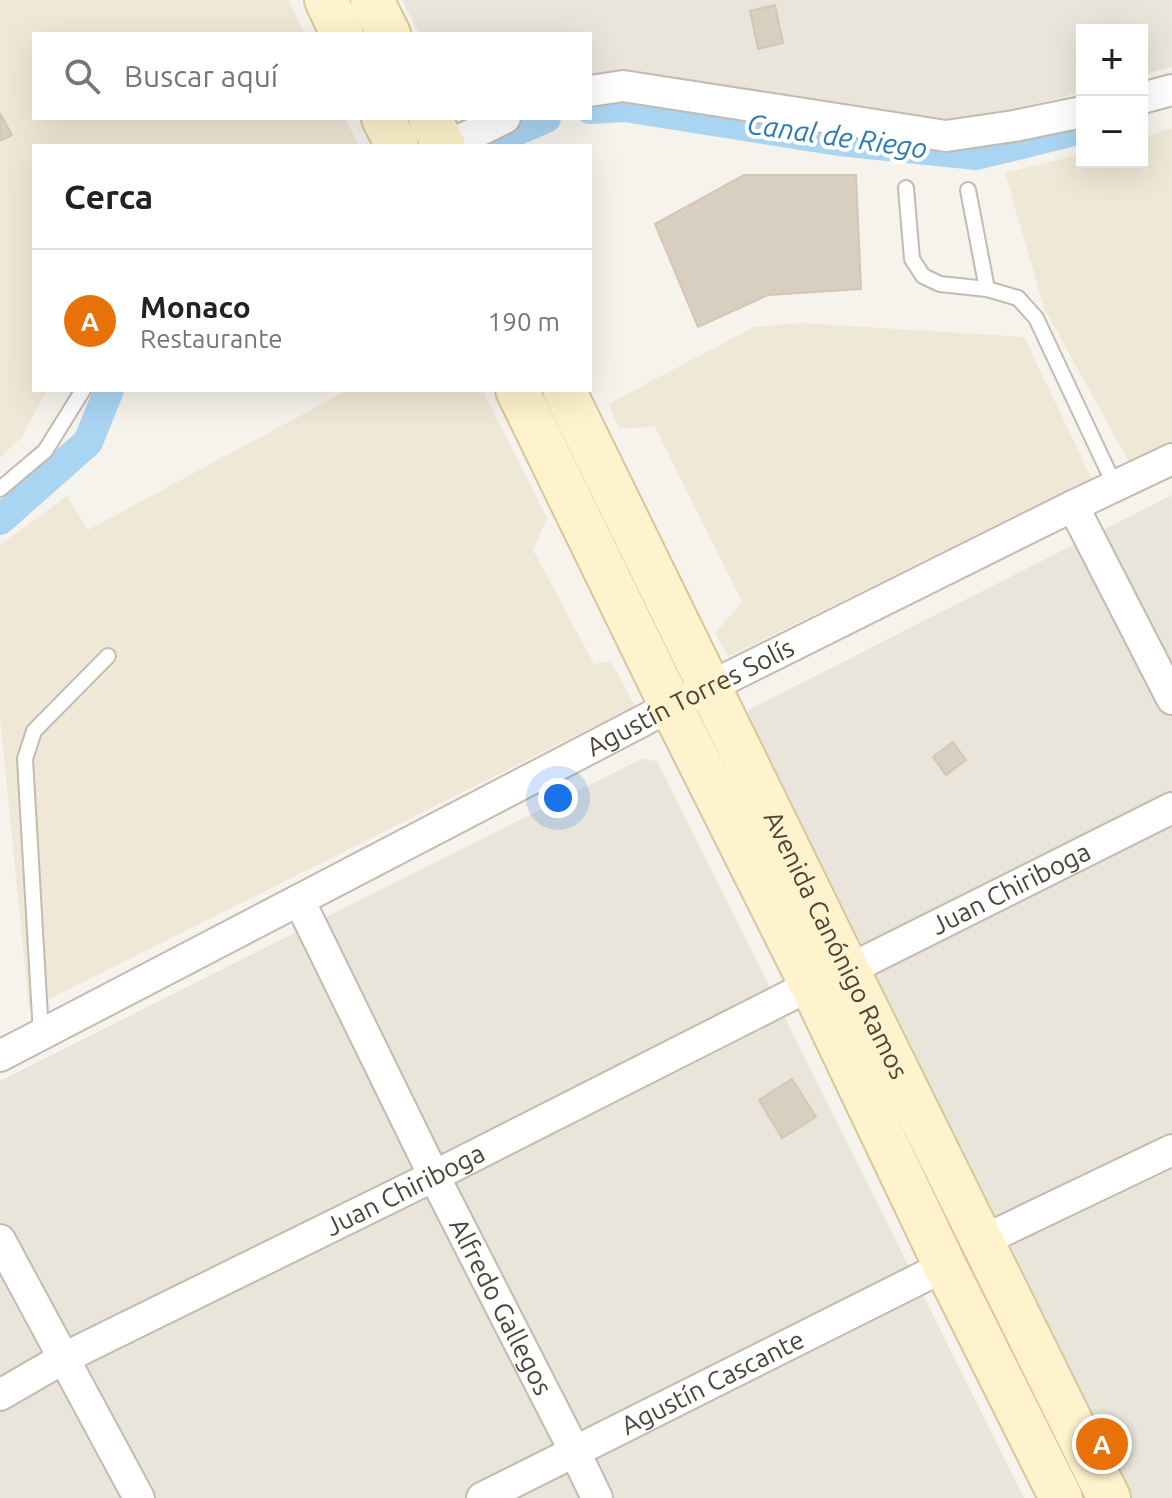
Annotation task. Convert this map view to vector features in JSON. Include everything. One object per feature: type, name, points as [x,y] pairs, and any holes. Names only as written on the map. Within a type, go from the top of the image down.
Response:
[{"type":"main road","points":[[326,0],[341,32]]},
{"type":"main road","points":[[372,0],[388,32]]},
{"type":"main road","points":[[384,120],[396,144]]},
{"type":"main road","points":[[431,120],[445,144]]},
{"type":"main road","name":"Avenida Canónigo Ramos","points":[[518,392],[671,706],[982,1241],[1109,1498]]},
{"type":"main road","name":"Avenida Canónigo Ramos","points":[[565,392],[711,688],[945,1266],[1061,1498]]},
{"type":"street","points":[[592,91],[623,86],[946,136],[1076,113]]},
{"type":"street","points":[[1148,96],[1172,90]]},
{"type":"street","points":[[450,144],[501,120]]},
{"type":"street","name":"Agustín Torres Solís","points":[[0,1056],[671,706],[1172,459]]},
{"type":"street","points":[[1073,506],[1172,699]]},
{"type":"street","name":"Juan Chiriboga","points":[[0,1395],[64,1358],[1172,808]]},
{"type":"street","name":"Alfredo Gallegos","points":[[299,900],[597,1498]]},
{"type":"street","points":[[982,1241],[1172,1150]]},
{"type":"street","points":[[0,1240],[139,1498]]},
{"type":"street","name":"Agustín Cascante","points":[[482,1498],[945,1266]]},
{"type":"lane","points":[[906,188],[912,259],[923,276],[940,284],[987,289],[1018,298],[1036,318],[1115,486]]},
{"type":"lane","points":[[968,190],[987,289]]},
{"type":"lane","points":[[0,489],[45,451],[82,392]]},
{"type":"lane","points":[[41,1034],[25,759],[34,731],[108,656]]},
{"type":"shaded area","points":[[0,0],[289,0],[304,32],[32,32],[32,120],[346,120],[358,144],[32,144],[32,392],[46,392],[22,437],[0,458]]},
{"type":"shaded area","points":[[402,0],[1172,0],[1172,67],[1148,73],[1148,24],[1076,24],[1076,94],[971,121],[779,99],[656,76],[592,75],[592,32],[418,32]]},
{"type":"shaded area","points":[[1172,128],[1172,441],[1129,462],[1044,308],[1005,173],[1076,155],[1076,168],[1148,168],[1148,136]]},
{"type":"shaded area","points":[[801,323],[1024,337],[1092,479],[728,657],[715,633],[742,602],[655,427],[619,428],[608,404],[754,327]]},
{"type":"shaded area","points":[[344,392],[483,392],[547,518],[533,550],[594,664],[611,661],[635,706],[29,1009],[0,716],[0,545],[67,496],[88,530]]},
{"type":"shaded area","points":[[1172,495],[1172,1498],[1131,1498],[752,730],[748,710]]},
{"type":"shaded area","points":[[641,759],[657,761],[1024,1498],[0,1498],[0,1081]]},
{"type":"building","points":[[775,5],[783,43],[758,49],[750,11]]},
{"type":"building","points":[[0,113],[12,135],[0,141]]},
{"type":"building","points":[[744,175],[856,175],[861,289],[768,295],[698,327],[655,224]]},
{"type":"building","points":[[953,742],[966,760],[946,775],[933,757]]},
{"type":"building","points":[[792,1079],[816,1117],[782,1138],[759,1100]]},
{"type":"waterway","name":"Canal de Riego","points":[[592,109],[625,107],[839,141],[976,155],[1076,130]]},
{"type":"waterway","name":"Canal de Riego","points":[[491,142],[541,120]]},
{"type":"waterway","name":"Canal de Riego","points":[[0,520],[88,442],[108,392]]},
{"type":"place","name":"Monaco","points":[[1102,1444]]}]
